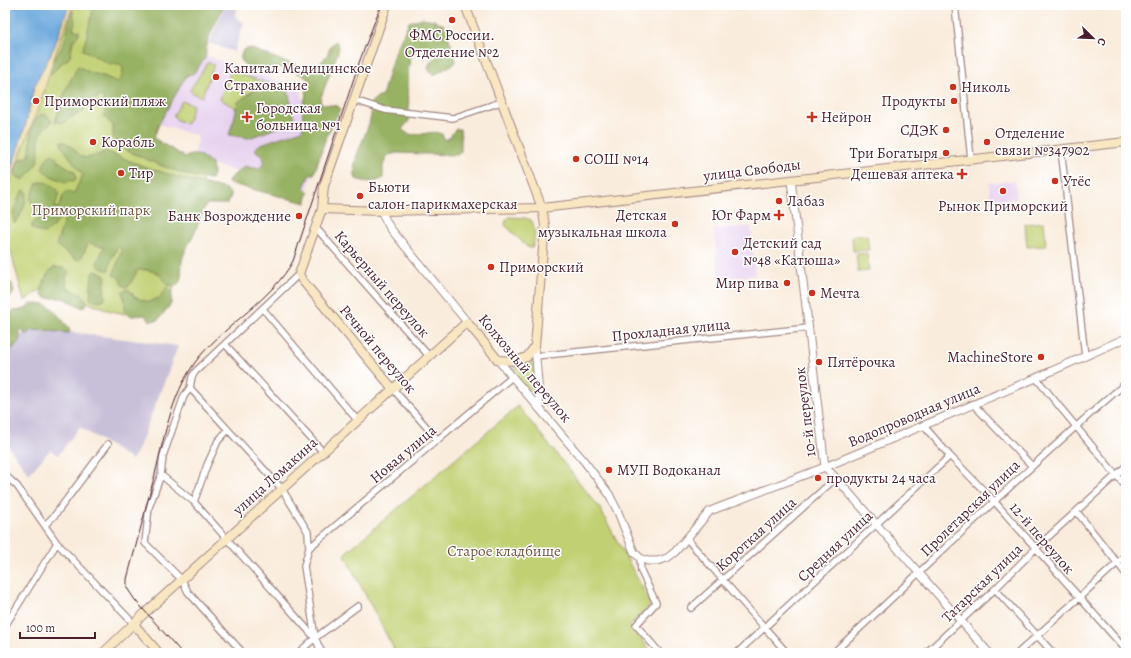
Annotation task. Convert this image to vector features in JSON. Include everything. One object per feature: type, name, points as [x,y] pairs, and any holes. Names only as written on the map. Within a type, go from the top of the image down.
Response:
[{"type":"main road","points":[[299,274],[322,209],[324,186],[387,5]]},
{"type":"main road","points":[[465,5],[542,208],[545,226],[535,346],[527,357],[515,361],[498,360]]},
{"type":"main road","name":"улица Свободы","points":[[322,209],[381,211],[542,208],[1126,142]]},
{"type":"main road","name":"Речной переулок","points":[[299,274],[302,280],[393,389]]},
{"type":"main road","name":"улица Ломакина","points":[[104,653],[134,623],[467,322]]},
{"type":"main road","name":"Колхозный переулок","points":[[467,322],[498,360]]},
{"type":"main road","points":[[134,623],[159,653]]},
{"type":"street","points":[[954,5],[971,159]]},
{"type":"street","points":[[354,100],[385,110],[453,118],[501,102]]},
{"type":"street","points":[[1061,149],[1085,356]]},
{"type":"street","name":"10-й переулок","points":[[791,180],[825,466],[989,653]]},
{"type":"street","name":"Колхозный переулок","points":[[381,211],[390,228],[467,322]]},
{"type":"street","name":"Карьерный переулок","points":[[316,228],[429,356]]},
{"type":"street","points":[[243,653],[188,592],[182,580],[145,543],[149,507],[161,475],[163,456],[172,427],[184,396],[190,388],[195,372],[299,274]]},
{"type":"street","points":[[263,309],[358,421]]},
{"type":"street","name":"Прохладная улица","points":[[536,356],[808,328]]},
{"type":"street","name":"Водопроводная улица","points":[[687,539],[710,511],[825,466],[1036,378],[1126,338]]},
{"type":"street","points":[[225,344],[323,452]]},
{"type":"street","points":[[535,346],[540,408]]},
{"type":"street","name":"Колхозный переулок","points":[[498,360],[584,461],[609,494],[634,552],[640,558]]},
{"type":"street","name":"Новая улица","points":[[309,548],[512,377]]},
{"type":"street","points":[[1036,378],[1126,487]]},
{"type":"street","name":"Пролетарская улица","points":[[834,653],[1075,426],[1126,383]]},
{"type":"street","points":[[190,388],[282,489],[308,532],[309,548],[304,566],[315,638],[322,653]]},
{"type":"street","name":"Речной переулок","points":[[393,389],[438,440]]},
{"type":"street","points":[[973,404],[1032,466]]},
{"type":"street","name":"12-й переулок","points":[[923,425],[950,456],[994,501],[1126,650]]},
{"type":"street","points":[[194,502],[207,465],[218,441],[228,430]]},
{"type":"street","points":[[45,525],[55,515],[108,444]]},
{"type":"street","name":"Средняя улица","points":[[737,653],[950,456]]},
{"type":"street","name":"Татарская улица","points":[[926,653],[995,589],[1035,549],[1126,466]]},
{"type":"street","points":[[5,475],[17,486],[57,543],[134,623]]},
{"type":"street","points":[[161,475],[194,502],[315,638]]},
{"type":"street","name":"Короткая улица","points":[[691,608],[836,478]]},
{"type":"street","points":[[1077,512],[1126,574]]},
{"type":"street","points":[[660,653],[636,625],[656,603],[641,571],[640,558],[652,561],[666,558],[675,552],[687,539],[787,653]]},
{"type":"street","points":[[5,626],[57,543]]},
{"type":"street","points":[[1018,653],[1036,635],[1126,555]]},
{"type":"street","points":[[995,589],[1053,653]]},
{"type":"street","points":[[298,653],[315,638],[358,606]]},
{"type":"shaded area","points":[[225,5],[238,6],[235,16],[244,23],[234,52],[209,43]]},
{"type":"shaded area","name":"Городская больница №1","points":[[197,52],[300,89],[302,99],[333,109],[306,194],[194,158],[198,136],[159,124]]},
{"type":"shaded area","name":"Рынок Приморский","points":[[1015,181],[1017,199],[990,201],[989,183]]},
{"type":"shaded area","name":"Детский сад №48 «Катюша»","points":[[751,226],[755,275],[719,278],[714,229]]},
{"type":"shaded area","points":[[48,329],[178,346],[141,442],[132,460],[80,427],[58,455],[50,450],[29,474],[5,442],[5,354],[26,330]]},
{"type":"green space","name":"Приморский парк","points":[[73,5],[216,5],[155,124],[148,147],[206,163],[200,192],[169,305],[126,311],[125,314],[103,309],[103,307],[96,306],[49,285],[24,301],[9,245],[5,243],[5,195],[42,98],[53,61]]},
{"type":"green space","points":[[94,5],[224,5],[208,39],[205,58],[194,73],[186,76],[159,124],[154,137],[185,157],[196,155],[206,159],[212,164],[212,179],[175,171],[115,145],[113,126],[105,117],[103,96],[89,102],[84,111],[68,119],[64,123],[55,122],[66,89],[78,66],[89,72],[117,82],[122,77],[123,68],[121,64],[110,64],[83,50]]},
{"type":"green space","points":[[73,10],[75,23],[73,28],[79,31],[79,34],[73,41],[70,56],[50,75],[50,67],[64,43]]},
{"type":"green space","points":[[422,18],[434,20],[444,25],[455,56],[455,63],[434,75],[428,69],[430,62],[442,51],[438,49],[426,49],[411,53],[408,72],[409,121],[402,129],[406,133],[416,135],[432,133],[442,134],[444,140],[451,137],[452,133],[456,129],[460,129],[461,152],[457,155],[397,153],[388,155],[383,165],[383,178],[370,182],[356,179],[355,164],[369,123],[371,103],[382,96],[393,57],[409,22]]},
{"type":"green space","points":[[336,41],[339,46],[338,52],[320,102],[323,104],[338,106],[340,109],[326,137],[314,174],[310,174],[304,187],[309,192],[306,203],[228,183],[229,179],[245,166],[261,168],[264,161],[263,156],[256,151],[255,148],[261,144],[302,130],[303,107],[308,86],[308,79],[291,70],[280,67],[268,67],[255,70],[249,69],[241,61],[243,50],[250,48],[285,62],[295,64],[310,72],[315,70],[327,55],[332,44]]},
{"type":"green space","points":[[208,62],[214,65],[202,97],[190,90]]},
{"type":"green space","points":[[231,71],[267,83],[263,88],[253,91],[238,102],[237,109],[220,99]]},
{"type":"green space","points":[[267,83],[288,90],[295,121],[249,138],[229,135],[238,102],[253,91],[263,88]]},
{"type":"green space","points":[[182,101],[193,105],[187,124],[177,120],[174,116]]},
{"type":"green space","points":[[40,115],[47,115],[52,122],[44,129],[40,137],[39,156],[37,162],[23,180],[16,176],[15,171],[19,160],[29,156],[33,124]]},
{"type":"green space","points":[[60,141],[67,143],[82,157],[88,158],[105,151],[145,167],[188,180],[226,189],[231,195],[228,204],[207,204],[205,207],[183,257],[181,277],[176,286],[167,285],[162,277],[155,272],[142,270],[138,270],[127,287],[122,285],[119,277],[113,275],[122,251],[118,246],[111,260],[109,270],[105,270],[97,263],[104,247],[88,243],[82,257],[77,260],[56,245],[67,212],[52,228],[44,233],[38,232],[32,228],[32,224],[42,216],[30,199],[37,183],[43,182],[52,185],[57,189],[59,192],[55,207],[58,208],[64,194],[67,191],[73,195],[83,175],[63,148]]},
{"type":"green space","points":[[52,154],[58,161],[75,172],[76,179],[73,181],[69,180],[67,183],[49,175],[42,169],[44,162]]},
{"type":"green space","points":[[24,190],[27,192],[25,205],[14,224],[13,216],[15,206]]},
{"type":"green space","points":[[509,217],[531,220],[534,226],[534,242],[532,248],[527,247],[505,225],[506,220]]},
{"type":"green space","points":[[1044,222],[1046,246],[1027,247],[1025,224]]},
{"type":"green space","points":[[867,235],[869,250],[853,251],[852,236]]},
{"type":"green space","points":[[867,253],[869,271],[858,272],[856,254]]},
{"type":"green space","points":[[55,267],[64,268],[69,272],[66,277],[67,287],[84,296],[87,303],[83,308],[63,298],[46,298],[42,294],[42,287],[45,279],[49,272]]},
{"type":"green space","points":[[94,271],[100,272],[106,277],[104,288],[105,299],[99,301],[90,299],[92,274]]},
{"type":"green space","points":[[5,280],[12,284],[14,293],[5,300]]},
{"type":"green space","points":[[167,287],[172,292],[171,304],[158,320],[150,321],[145,315],[128,315],[125,310],[125,301],[122,292],[127,289],[132,292],[134,297],[149,302],[159,298]]},
{"type":"green space","points":[[30,304],[44,304],[52,308],[70,329],[69,333],[30,330],[28,334],[25,334],[20,329],[20,340],[5,357],[5,315],[8,312],[26,309]]},
{"type":"green space","points":[[532,359],[534,361],[535,386],[533,394],[529,393],[510,369],[522,367]]},
{"type":"green space","name":"Старое кладбище","points":[[518,406],[599,507],[651,604],[630,626],[653,653],[396,653],[344,554]]},
{"type":"sand","name":"Приморский пляж","points":[[69,5],[73,5],[53,61],[42,98],[5,195],[5,181],[14,161],[26,123],[34,87],[55,45]]},
{"type":"water","points":[[5,5],[69,5],[55,45],[34,87],[26,123],[14,161],[5,181]]},
{"type":"tram line","points":[[182,653],[135,600],[127,588],[127,579],[171,412],[183,383],[200,356],[211,344],[274,287],[293,261],[360,60],[381,5]]},
{"type":"place","name":"ФМС России. Отделение №2","points":[[452,20]]},
{"type":"place","name":"Капитал Медицинское Страхование","points":[[216,77]]},
{"type":"place","name":"Николь","points":[[953,87]]},
{"type":"place","name":"Приморский пляж","points":[[36,101]]},
{"type":"place","name":"Продукты","points":[[954,101]]},
{"type":"place","name":"Городская больница №1","points":[[247,117]]},
{"type":"place","name":"Нейрон","points":[[812,117]]},
{"type":"place","name":"СДЭК","points":[[946,130]]},
{"type":"place","name":"Корабль","points":[[93,142]]},
{"type":"place","name":"Отделение связи №347902","points":[[987,142]]},
{"type":"place","name":"Три Богатыря","points":[[946,153]]},
{"type":"place","name":"СОШ №14","points":[[576,159]]},
{"type":"place","name":"Тир","points":[[121,173]]},
{"type":"place","name":"Дешевая аптека","points":[[962,174]]},
{"type":"place","name":"Утёс","points":[[1055,181]]},
{"type":"place","name":"Рынок Приморский","points":[[1003,191]]},
{"type":"place","name":"Бьюти салон-парикмахерская","points":[[360,196]]},
{"type":"place","name":"Лабаз","points":[[779,201]]},
{"type":"place","name":"Юг Фарм","points":[[779,215]]},
{"type":"place","name":"Банк Возрождение","points":[[299,216]]},
{"type":"place","name":"Детская музыкальная школа","points":[[675,224]]},
{"type":"place","name":"Детский сад №48 «Катюша»","points":[[735,252]]},
{"type":"place","name":"Приморский","points":[[491,267]]},
{"type":"place","name":"Мир пива","points":[[787,283]]},
{"type":"place","name":"Мечта","points":[[812,293]]},
{"type":"place","name":"MachineStore","points":[[1041,357]]},
{"type":"place","name":"Пятёрочка","points":[[819,362]]},
{"type":"place","name":"МУП Водоканал","points":[[609,470]]},
{"type":"place","name":"продукты 24 часа","points":[[818,478]]}]
